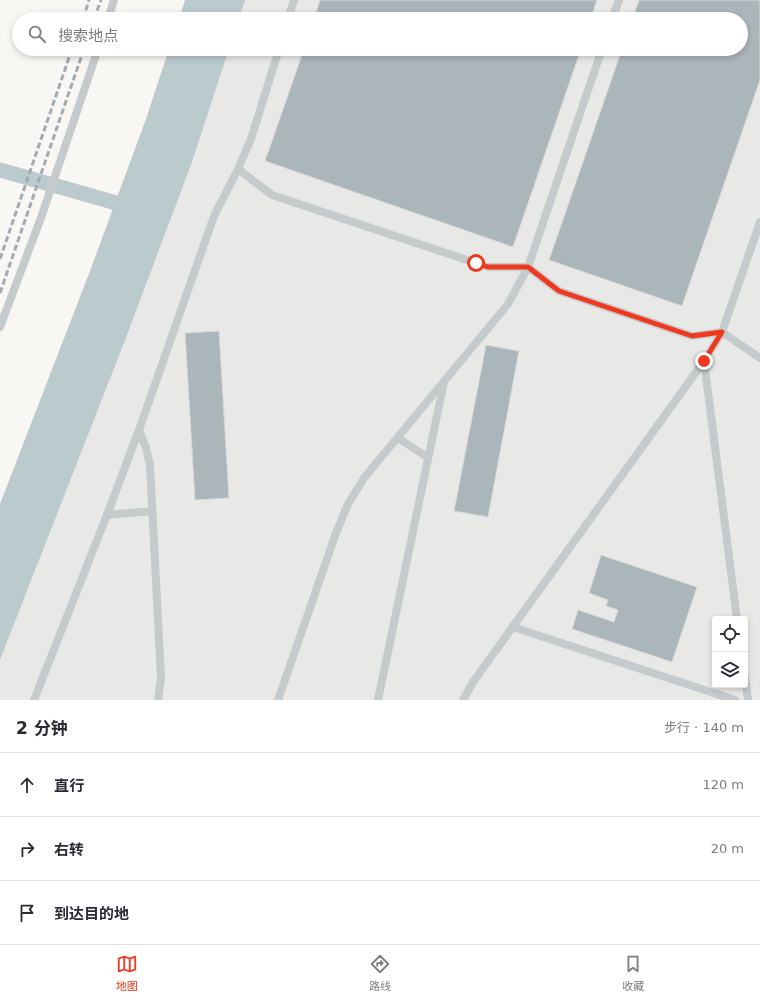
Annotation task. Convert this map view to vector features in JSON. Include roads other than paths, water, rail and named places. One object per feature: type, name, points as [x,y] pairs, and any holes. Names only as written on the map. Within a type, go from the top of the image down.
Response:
[{"type":"lane","points":[[110,12],[114,0]]},
{"type":"lane","points":[[290,12],[294,0]]},
{"type":"lane","points":[[614,12],[618,0]]},
{"type":"lane","points":[[0,327],[42,215],[96,56]]},
{"type":"lane","points":[[34,700],[139,430],[214,216],[238,169],[251,139],[277,56]]},
{"type":"lane","points":[[278,700],[336,533],[348,504],[364,478],[508,304],[528,267],[600,56]]},
{"type":"lane","points":[[238,169],[272,195],[488,267],[528,267],[559,291],[692,336],[722,332],[760,358]]},
{"type":"lane","points":[[463,700],[473,682],[704,361],[722,332],[760,222]]},
{"type":"lane","points":[[704,361],[738,616]]},
{"type":"lane","points":[[378,700],[444,380]]},
{"type":"lane","points":[[139,430],[146,448],[150,465],[161,678],[158,700]]},
{"type":"lane","points":[[398,438],[427,457]]},
{"type":"lane","points":[[107,514],[152,511]]},
{"type":"lane","points":[[513,627],[735,700]]},
{"type":"lane","points":[[746,688],[748,700]]},
{"type":"waterway","points":[[0,170],[134,208]]},
{"type":"railway","points":[[85,12],[89,0]]},
{"type":"railway","points":[[97,12],[101,0]]},
{"type":"railway","points":[[0,259],[70,56]]},
{"type":"railway","points":[[0,293],[82,56]]}]
